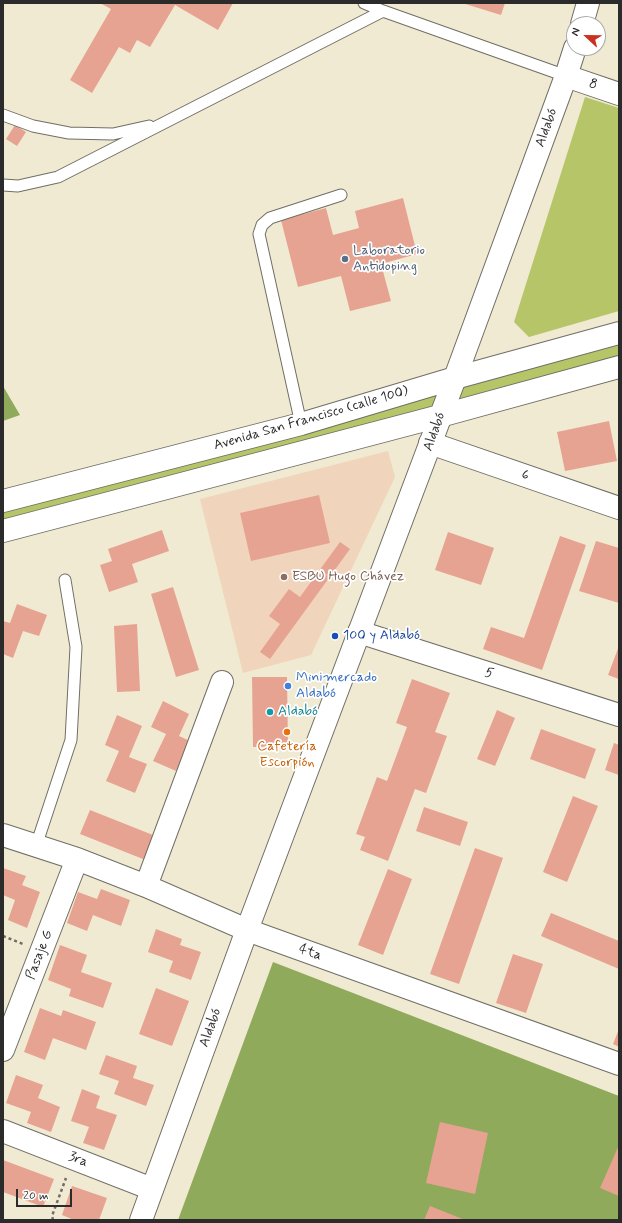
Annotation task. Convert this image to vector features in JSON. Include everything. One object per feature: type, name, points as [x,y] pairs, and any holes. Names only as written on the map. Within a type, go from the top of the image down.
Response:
[{"type":"main road","points":[[584,16],[588,3]]},
{"type":"main road","name":"Aldabó","points":[[143,1220],[152,1189],[247,930],[455,378],[572,56]]},
{"type":"main road","name":"8","points":[[566,76],[619,94]]},
{"type":"main road","name":"Avenida San Francisco (calle 100)","points":[[3,501],[301,424],[455,378],[619,334]]},
{"type":"main road","name":"Avenida San Francisco (calle 100)","points":[[3,531],[440,416],[619,367]]},
{"type":"main road","name":"6","points":[[430,443],[619,508]]},
{"type":"main road","name":"5","points":[[359,632],[619,715]]},
{"type":"main road","points":[[146,886],[222,682]]},
{"type":"main road","name":"4ta","points":[[3,835],[77,859],[146,886],[247,930],[619,1064]]},
{"type":"main road","name":"Pasaje G","points":[[3,1050],[77,859]]},
{"type":"main road","name":"3ra","points":[[3,1131],[152,1189]]},
{"type":"lane","points":[[364,3],[566,76]]},
{"type":"lane","points":[[3,185],[18,186],[58,177],[383,11]]},
{"type":"lane","points":[[3,115],[33,126],[69,133],[114,134],[164,123]]},
{"type":"lane","points":[[3,119],[27,123]]},
{"type":"lane","points":[[301,424],[259,234],[262,225],[270,218],[341,195]]},
{"type":"lane","points":[[36,846],[71,740],[76,647],[65,580]]},
{"type":"path","points":[[53,1220],[52,1216],[73,1158]]},
{"type":"shaded area","name":"ESBU Hugo Chávez","points":[[388,451],[395,477],[311,655],[243,673],[200,499]]},
{"type":"green space","points":[[585,97],[619,108],[619,311],[529,337],[514,322]]},
{"type":"green space","points":[[619,345],[619,357],[458,400],[463,386]]},
{"type":"green space","points":[[3,386],[20,415],[3,421]]},
{"type":"green space","points":[[438,394],[432,407],[3,519],[3,510]]},
{"type":"green space","points":[[273,962],[619,1096],[619,1220],[178,1220]]},
{"type":"building","points":[[100,3],[233,3],[218,30],[175,5],[150,47],[137,40],[130,53],[119,47],[92,93],[70,80],[111,9]]},
{"type":"building","points":[[462,3],[505,3],[501,15]]},
{"type":"building","points":[[15,125],[26,132],[17,146],[6,139]]},
{"type":"building","name":"Laboratorio Antidoping","points":[[403,198],[417,254],[381,264],[391,301],[350,311],[341,276],[298,287],[281,220],[326,208],[333,235],[359,228],[355,211]]},
{"type":"building","points":[[609,421],[617,461],[565,471],[557,432]]},
{"type":"building","points":[[319,495],[330,543],[251,561],[240,513]]},
{"type":"building","points":[[162,530],[169,551],[132,564],[138,582],[109,592],[100,565],[112,561],[108,549]]},
{"type":"building","points":[[448,532],[494,548],[481,585],[435,570]]},
{"type":"building","points":[[560,536],[586,545],[542,670],[483,649],[491,627],[524,638]]},
{"type":"building","points":[[596,541],[619,548],[619,603],[579,591]]},
{"type":"building","points":[[340,542],[350,549],[270,659],[260,652],[280,624],[269,616],[289,589],[300,597]]},
{"type":"building","points":[[173,587],[199,670],[176,677],[151,594]]},
{"type":"building","points":[[17,604],[47,615],[39,636],[23,631],[13,658],[3,654],[3,621],[10,623]]},
{"type":"building","points":[[137,624],[140,691],[117,692],[114,626]]},
{"type":"building","points":[[619,646],[619,679],[608,675]]},
{"type":"building","name":"Aldabó","points":[[252,677],[287,677],[288,746],[253,747]]},
{"type":"building","points":[[412,679],[450,693],[435,732],[447,736],[426,793],[415,789],[388,861],[360,850],[365,837],[356,834],[377,777],[387,781],[407,727],[396,723]]},
{"type":"building","points":[[163,701],[189,714],[179,736],[190,741],[176,771],[153,761],[166,734],[151,727]]},
{"type":"building","points":[[497,710],[515,718],[495,766],[477,759]]},
{"type":"building","points":[[117,715],[142,726],[129,757],[147,764],[135,793],[106,781],[119,751],[105,745]]},
{"type":"building","points":[[541,729],[596,749],[585,779],[530,759]]},
{"type":"building","points":[[614,743],[619,745],[619,775],[605,770]]},
{"type":"building","points":[[573,796],[598,806],[567,882],[543,872]]},
{"type":"building","points":[[424,807],[468,822],[460,846],[416,831]]},
{"type":"building","points":[[90,810],[158,837],[148,861],[80,834]]},
{"type":"building","points":[[475,848],[503,858],[459,984],[430,974]]},
{"type":"building","points":[[3,868],[26,876],[22,885],[40,892],[27,928],[8,920],[15,900],[3,895]]},
{"type":"building","points":[[388,869],[412,879],[383,955],[358,945]]},
{"type":"building","points":[[101,889],[130,900],[121,926],[93,915],[87,931],[67,923],[78,892],[97,899]]},
{"type":"building","points":[[551,913],[619,941],[619,969],[541,936]]},
{"type":"building","points":[[156,929],[182,939],[180,945],[201,952],[191,980],[169,972],[173,961],[148,952]]},
{"type":"building","points":[[60,945],[87,955],[81,972],[112,983],[103,1008],[69,996],[71,989],[48,980]]},
{"type":"building","points":[[513,954],[543,964],[526,1013],[496,1003]]},
{"type":"building","points":[[156,988],[189,1001],[172,1046],[139,1034]]},
{"type":"building","points":[[40,1008],[61,1016],[63,1010],[96,1022],[86,1050],[53,1038],[45,1060],[24,1052]]},
{"type":"building","points":[[619,1029],[619,1047],[613,1044]]},
{"type":"building","points":[[106,1055],[137,1066],[133,1078],[154,1085],[146,1106],[114,1094],[119,1081],[99,1074]]},
{"type":"building","points":[[16,1075],[43,1085],[38,1098],[60,1107],[51,1132],[27,1123],[31,1112],[6,1103]]},
{"type":"building","points":[[82,1089],[100,1096],[96,1108],[117,1115],[104,1150],[83,1143],[89,1127],[71,1121]]},
{"type":"building","points":[[440,1122],[488,1133],[475,1194],[426,1183]]},
{"type":"building","points":[[619,1145],[619,1196],[600,1188]]},
{"type":"building","points":[[3,1160],[54,1179],[43,1207],[3,1192]]},
{"type":"building","points":[[72,1186],[107,1198],[99,1220],[74,1220],[62,1215]]},
{"type":"building","points":[[430,1206],[465,1220],[424,1220]]},
{"type":"place","name":"Laboratorio Antidoping","points":[[345,259]]},
{"type":"place","name":"ESBU Hugo Chávez","points":[[284,577]]},
{"type":"place","name":"100 y Aldabó","points":[[335,636]]},
{"type":"place","name":"Minimercado Aldabó","points":[[288,686]]},
{"type":"place","name":"Aldabó","points":[[270,712]]},
{"type":"place","name":"Cafetería Escorpión","points":[[287,732]]}]
